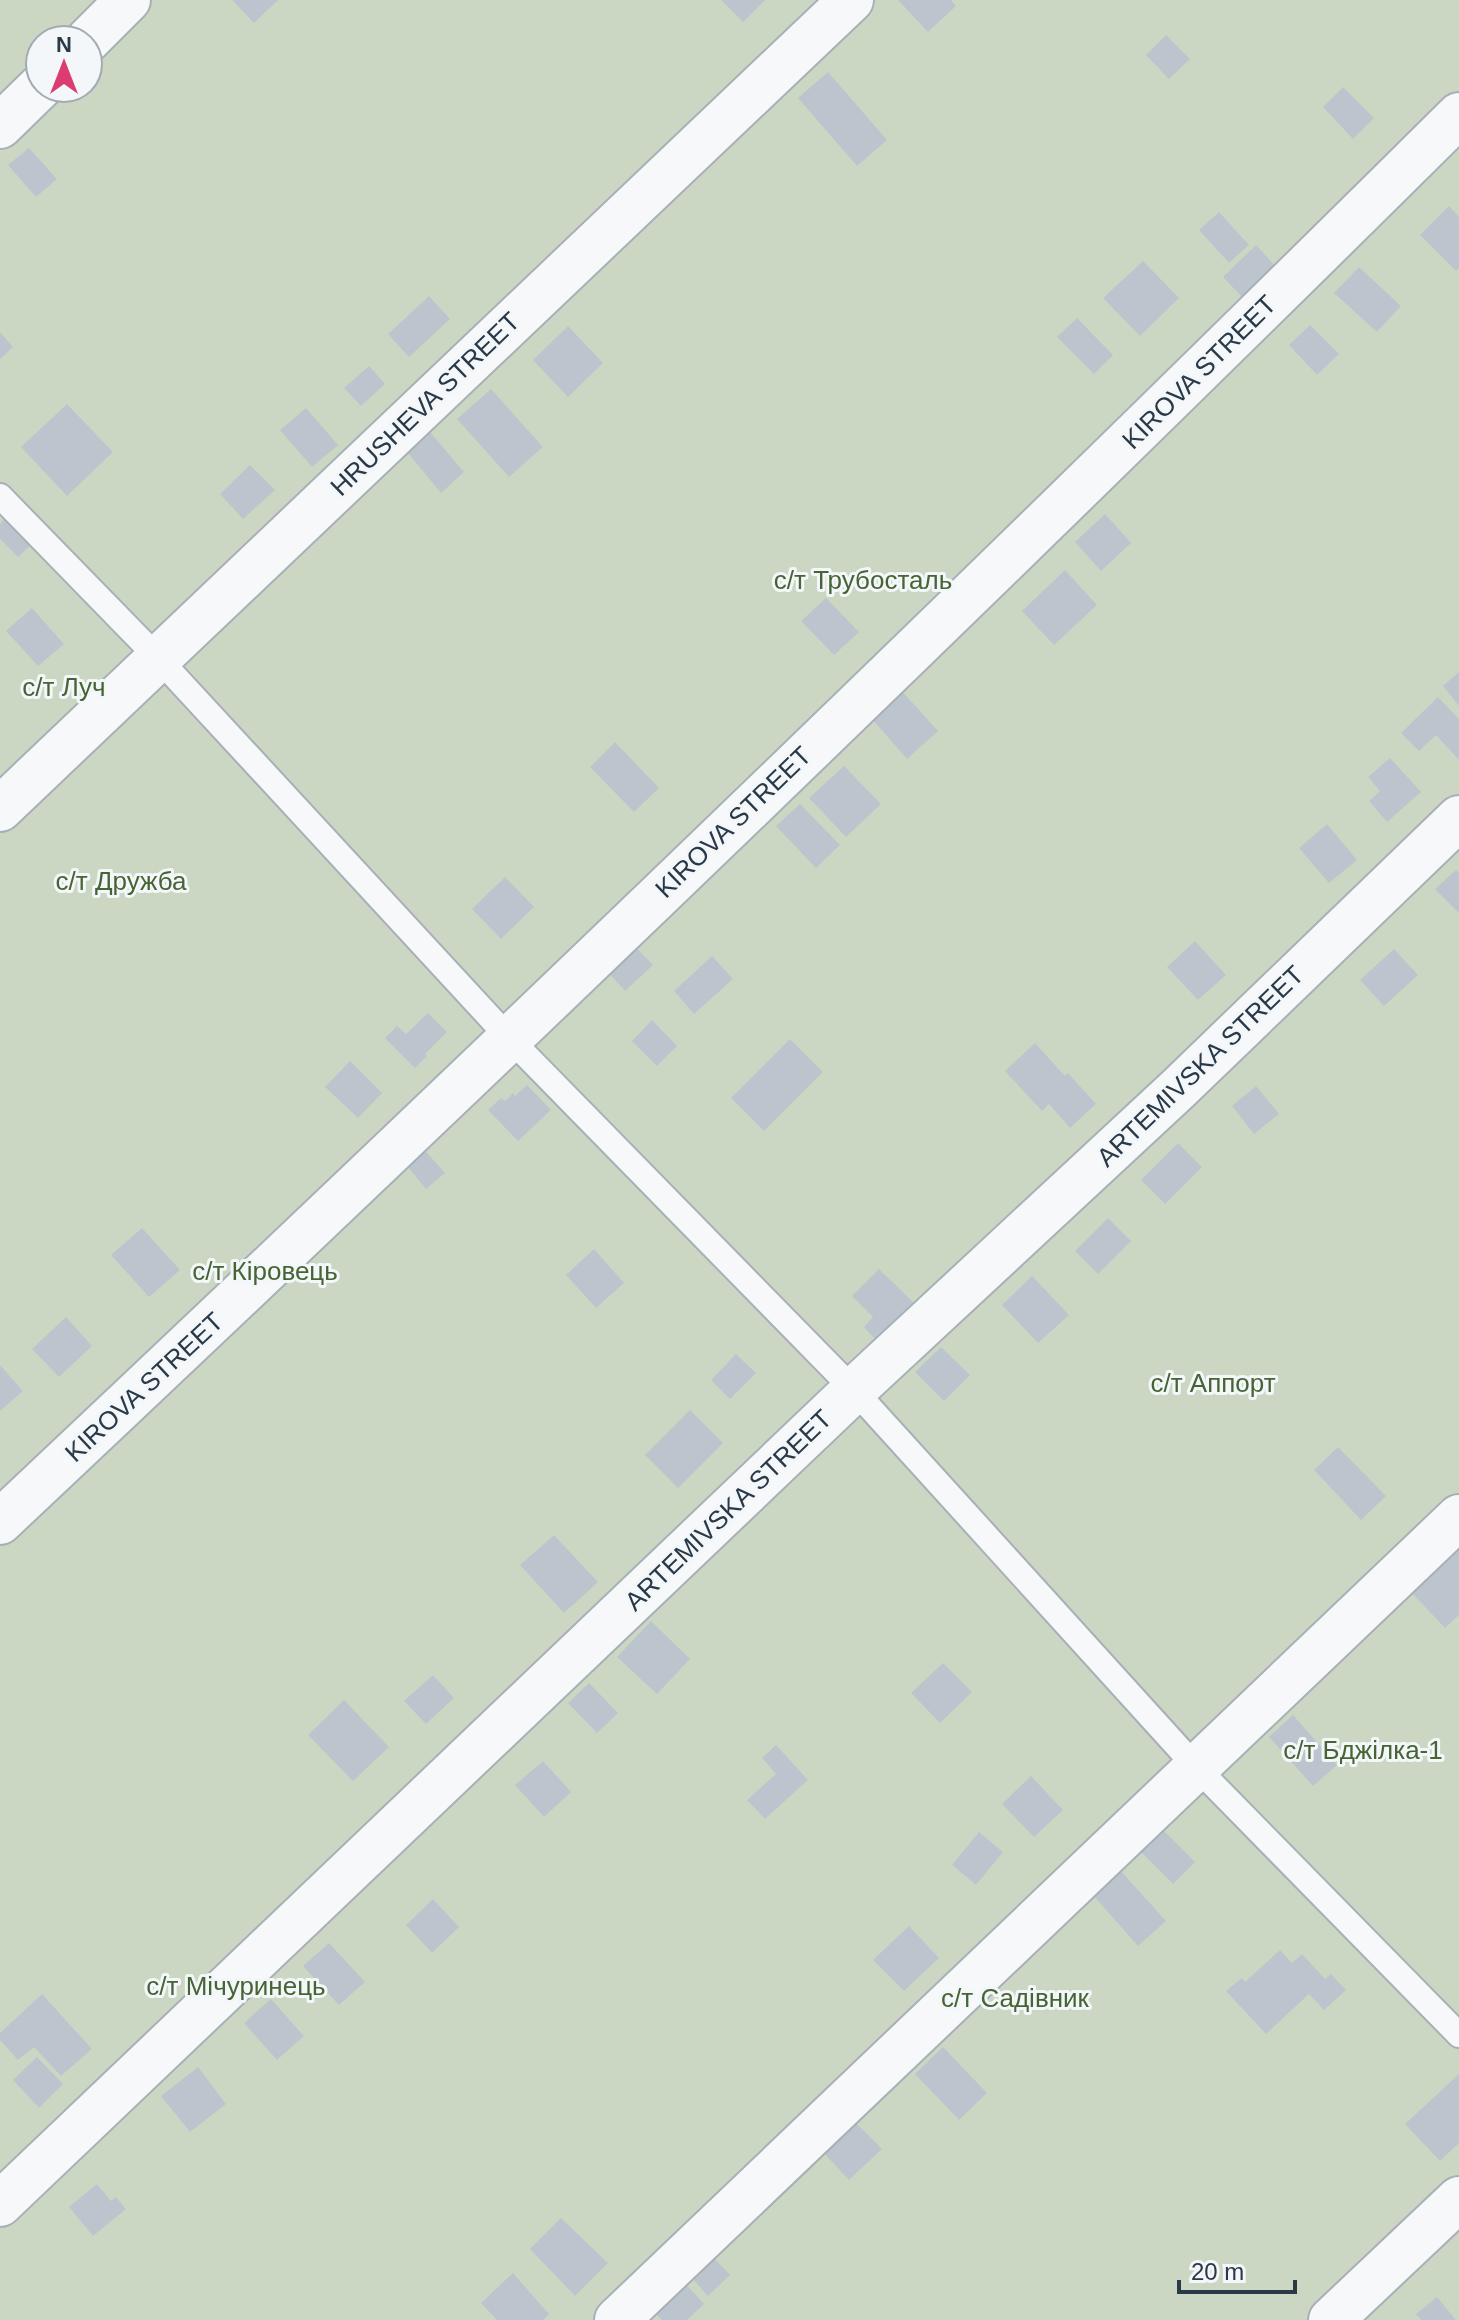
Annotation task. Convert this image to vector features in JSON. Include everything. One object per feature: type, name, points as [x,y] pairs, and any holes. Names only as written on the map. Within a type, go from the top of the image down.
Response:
[{"type":"street","points":[[104,24],[128,0]]},
{"type":"street","name":"HRUSHEVA STREET","points":[[0,809],[851,0]]},
{"type":"street","points":[[0,126],[24,103]]},
{"type":"street","name":"KIROVA STREET","points":[[0,1522],[1134,437],[1459,115]]},
{"type":"street","name":"ARTEMIVSKA STREET","points":[[0,2204],[854,1390],[1178,1089],[1459,818]]},
{"type":"street","points":[[617,2320],[1459,1517]]},
{"type":"street","points":[[1331,2320],[1459,2199]]},
{"type":"lane","points":[[0,496],[158,658],[509,1038],[854,1390],[1196,1767],[1459,2035]]},
{"type":"green space","points":[[0,0],[1459,0],[1459,2320],[0,2320]]},
{"type":"building","points":[[232,0],[278,0],[254,23]]},
{"type":"building","points":[[721,0],[765,0],[743,22]]},
{"type":"building","points":[[898,0],[951,0],[956,6],[928,32]]},
{"type":"building","points":[[1166,35],[1190,59],[1169,79],[1146,55]]},
{"type":"building","points":[[828,72],[887,140],[857,166],[798,98]]},
{"type":"building","points":[[1343,87],[1374,118],[1353,139],[1323,107]]},
{"type":"building","points":[[29,148],[57,179],[36,197],[8,165]]},
{"type":"building","points":[[1449,206],[1459,217],[1459,268],[1456,271],[1420,235]]},
{"type":"building","points":[[1219,212],[1249,245],[1229,263],[1199,230]]},
{"type":"building","points":[[1256,245],[1276,267],[1243,298],[1223,277]]},
{"type":"building","points":[[1143,261],[1179,298],[1140,336],[1103,298]]},
{"type":"building","points":[[1359,267],[1401,306],[1377,332],[1334,293]]},
{"type":"building","points":[[429,296],[450,319],[409,357],[388,334]]},
{"type":"building","points":[[1077,318],[1113,355],[1094,374],[1057,337]]},
{"type":"building","points":[[1310,325],[1339,354],[1317,375],[1289,345]]},
{"type":"building","points":[[568,326],[603,363],[568,397],[533,360]]},
{"type":"building","points":[[0,332],[13,347],[0,359]]},
{"type":"building","points":[[369,366],[385,384],[361,406],[344,388]]},
{"type":"building","points":[[491,389],[543,447],[509,477],[457,419]]},
{"type":"building","points":[[67,404],[113,452],[67,496],[21,447]]},
{"type":"building","points":[[306,408],[338,445],[312,467],[280,430]]},
{"type":"building","points":[[430,432],[464,472],[441,493],[407,452]]},
{"type":"building","points":[[250,465],[275,490],[243,519],[220,494]]},
{"type":"building","points":[[1105,514],[1131,543],[1101,571],[1075,542]]},
{"type":"building","points":[[6,517],[32,544],[18,557],[0,539],[0,524]]},
{"type":"building","points":[[1065,570],[1097,605],[1054,645],[1022,611]]},
{"type":"building","points":[[826,598],[859,632],[834,655],[801,621]]},
{"type":"building","points":[[32,608],[64,644],[38,666],[6,631]]},
{"type":"building","points":[[1459,672],[1459,706],[1443,686]]},
{"type":"building","points":[[902,691],[938,731],[907,759],[871,718]]},
{"type":"building","points":[[1438,697],[1459,719],[1459,760],[1436,735],[1419,751],[1401,733]]},
{"type":"building","points":[[615,742],[659,788],[634,812],[590,767]]},
{"type":"building","points":[[1390,758],[1421,792],[1387,822],[1369,801],[1380,791],[1368,777]]},
{"type":"building","points":[[844,766],[881,804],[846,837],[809,798]]},
{"type":"building","points":[[800,804],[840,845],[816,868],[776,826]]},
{"type":"building","points":[[1327,824],[1357,860],[1329,883],[1299,848]]},
{"type":"building","points":[[1456,870],[1459,873],[1459,913],[1435,889]]},
{"type":"building","points":[[505,877],[534,907],[501,939],[472,909]]},
{"type":"building","points":[[622,933],[653,965],[625,991],[595,958]]},
{"type":"building","points":[[1195,941],[1226,975],[1198,1000],[1167,967]]},
{"type":"building","points":[[1394,949],[1418,975],[1384,1006],[1360,980]]},
{"type":"building","points":[[712,956],[733,979],[694,1014],[674,991]]},
{"type":"building","points":[[428,1013],[447,1032],[415,1068],[385,1038],[397,1026],[406,1034]]},
{"type":"building","points":[[652,1020],[677,1046],[657,1066],[632,1041]]},
{"type":"building","points":[[790,1039],[823,1072],[764,1131],[731,1098]]},
{"type":"building","points":[[1035,1043],[1096,1104],[1070,1128],[1049,1104],[1042,1111],[1005,1071]]},
{"type":"building","points":[[350,1061],[382,1093],[358,1118],[325,1087]]},
{"type":"building","points":[[527,1085],[551,1110],[518,1141],[488,1110],[501,1098],[505,1101],[513,1093],[515,1096]]},
{"type":"building","points":[[1256,1086],[1279,1114],[1254,1134],[1232,1106]]},
{"type":"building","points":[[1178,1143],[1202,1167],[1165,1204],[1141,1180]]},
{"type":"building","points":[[421,1146],[445,1173],[426,1189],[403,1161]]},
{"type":"building","points":[[1108,1218],[1131,1241],[1098,1274],[1075,1251]]},
{"type":"building","points":[[142,1228],[180,1270],[149,1297],[111,1255]]},
{"type":"building","points":[[594,1249],[624,1283],[596,1308],[566,1275]]},
{"type":"building","points":[[879,1269],[914,1303],[876,1340],[864,1327],[873,1317],[852,1296]]},
{"type":"building","points":[[1032,1276],[1069,1315],[1038,1343],[1002,1305]]},
{"type":"building","points":[[66,1317],[92,1346],[59,1377],[32,1349]]},
{"type":"building","points":[[941,1347],[970,1375],[944,1401],[915,1372]]},
{"type":"building","points":[[736,1354],[756,1373],[730,1399],[711,1380]]},
{"type":"building","points":[[0,1365],[23,1391],[0,1411]]},
{"type":"building","points":[[690,1410],[723,1443],[678,1488],[645,1455]]},
{"type":"building","points":[[1338,1447],[1386,1496],[1361,1520],[1314,1470]]},
{"type":"building","points":[[554,1535],[598,1582],[564,1613],[520,1565]]},
{"type":"building","points":[[1459,1543],[1459,1615],[1445,1628],[1409,1590]]},
{"type":"building","points":[[651,1621],[690,1659],[657,1694],[617,1657]]},
{"type":"building","points":[[943,1663],[972,1692],[940,1723],[911,1693]]},
{"type":"building","points":[[433,1675],[454,1698],[426,1724],[404,1701]]},
{"type":"building","points":[[589,1683],[618,1713],[597,1733],[568,1703]]},
{"type":"building","points":[[344,1700],[389,1747],[353,1781],[308,1735]]},
{"type":"building","points":[[1293,1715],[1337,1765],[1313,1786],[1269,1737]]},
{"type":"building","points":[[776,1745],[808,1780],[765,1819],[747,1800],[776,1774],[762,1758]]},
{"type":"building","points":[[543,1761],[571,1792],[544,1817],[515,1785]]},
{"type":"building","points":[[1031,1776],[1063,1810],[1034,1837],[1002,1804]]},
{"type":"building","points":[[1157,1824],[1195,1862],[1173,1884],[1135,1846]]},
{"type":"building","points":[[979,1832],[1003,1852],[976,1885],[952,1865]]},
{"type":"building","points":[[1119,1869],[1166,1921],[1138,1946],[1091,1893]]},
{"type":"building","points":[[433,1899],[459,1927],[432,1953],[406,1925]]},
{"type":"building","points":[[909,1926],[939,1958],[904,1991],[873,1960]]},
{"type":"building","points":[[329,1943],[365,1982],[339,2005],[303,1966]]},
{"type":"building","points":[[1280,1950],[1292,1963],[1302,1954],[1325,1979],[1331,1974],[1346,1990],[1324,2010],[1309,1994],[1266,2034],[1226,1991],[1242,1978],[1245,1982]]},
{"type":"building","points":[[42,1994],[92,2049],[61,2076],[34,2047],[18,2060],[0,2040],[0,2033]]},
{"type":"building","points":[[271,1999],[304,2036],[277,2060],[244,2023]]},
{"type":"building","points":[[943,2047],[987,2093],[959,2120],[915,2074]]},
{"type":"building","points":[[37,2057],[63,2084],[39,2108],[13,2080]]},
{"type":"building","points":[[198,2067],[226,2104],[190,2132],[161,2096]]},
{"type":"building","points":[[1459,2074],[1459,2143],[1440,2161],[1405,2124]]},
{"type":"building","points":[[854,2121],[882,2149],[849,2180],[822,2151]]},
{"type":"building","points":[[97,2184],[111,2201],[116,2197],[126,2209],[93,2236],[69,2207]]},
{"type":"building","points":[[561,2218],[608,2263],[575,2296],[530,2249]]},
{"type":"building","points":[[711,2255],[730,2275],[708,2296],[689,2275]]},
{"type":"building","points":[[513,2273],[549,2314],[543,2320],[497,2320],[481,2303]]},
{"type":"building","points":[[684,2282],[704,2304],[687,2320],[662,2320],[653,2311]]},
{"type":"building","points":[[1437,2297],[1456,2320],[1421,2320],[1416,2314]]},
{"type":"park label","name":"с/т Трубосталь","points":[[863,580]]},
{"type":"park label","name":"с/т Луч","points":[[64,687]]},
{"type":"park label","name":"с/т Дружба","points":[[121,881]]},
{"type":"park label","name":"с/т Кіровець","points":[[265,1271]]},
{"type":"park label","name":"с/т Аппорт","points":[[1213,1383]]},
{"type":"park label","name":"с/т Бджілка-1","points":[[1363,1750]]},
{"type":"park label","name":"с/т Мічуринець","points":[[236,1986]]},
{"type":"park label","name":"с/т Садівник","points":[[1015,1998]]}]
